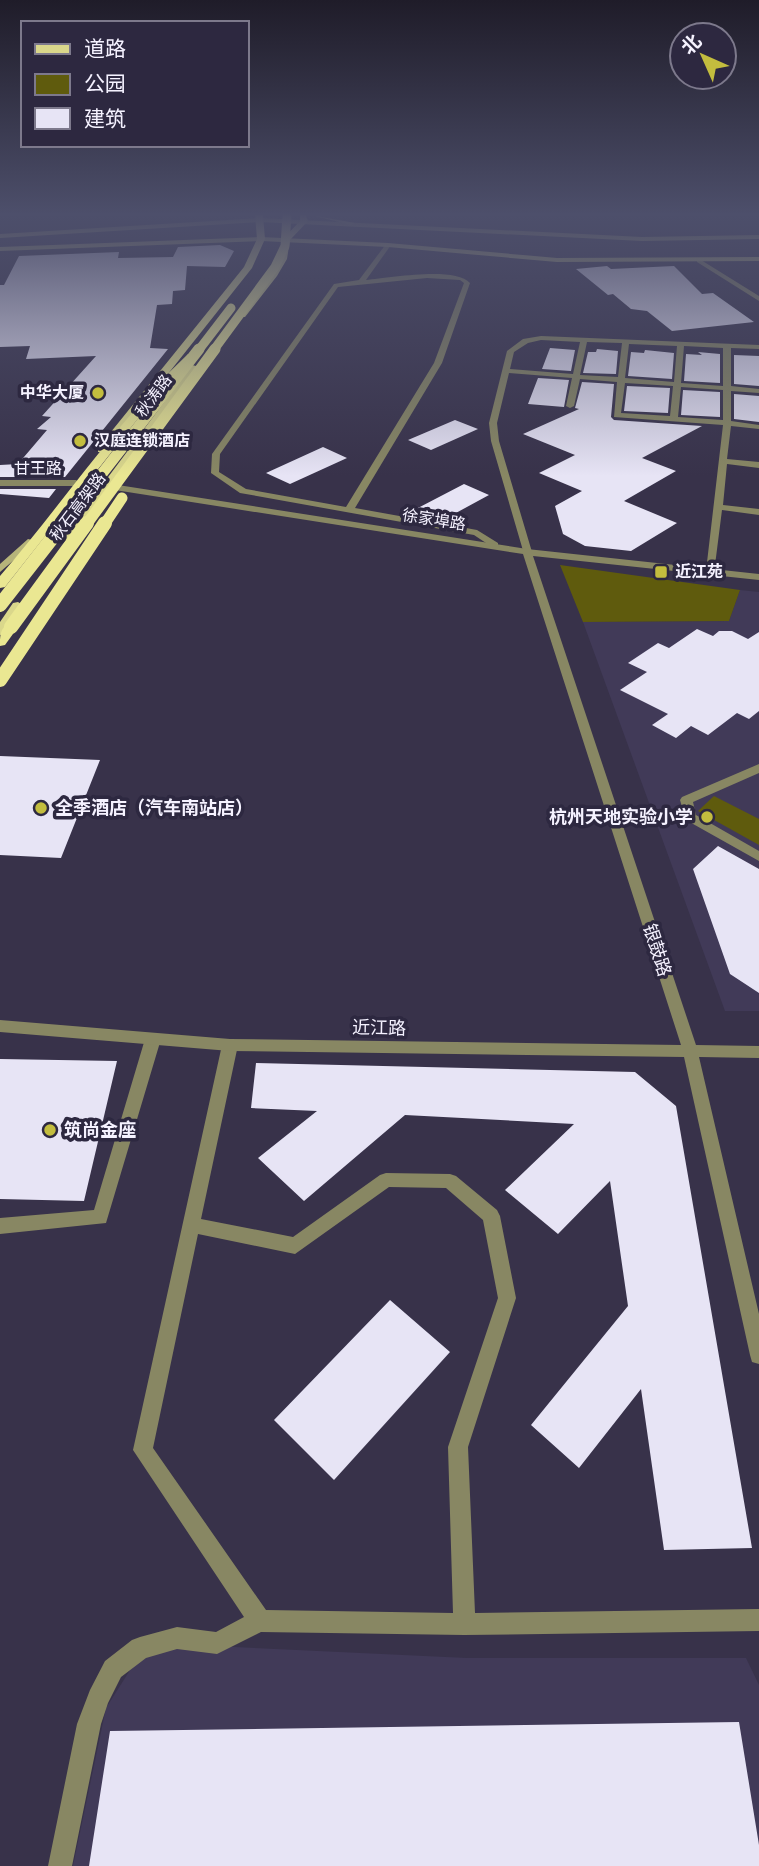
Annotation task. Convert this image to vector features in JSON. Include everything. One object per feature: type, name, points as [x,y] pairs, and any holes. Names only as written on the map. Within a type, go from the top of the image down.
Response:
[{"type":"highway","name":"秋石高架路","points":[[0,605],[234,302]]},
{"type":"highway","name":"秋石高架路","points":[[0,642],[250,302]]},
{"type":"highway","points":[[0,680],[229,340],[236,321]]},
{"type":"highway","points":[[0,583],[36,544],[157,387],[192,356]]},
{"type":"main road","name":"秋涛路","points":[[0,583],[76,483],[223,302]]},
{"type":"main road","name":"秋涛路","points":[[0,631],[202,358],[254,302]]},
{"type":"main road","points":[[0,569],[31,541]]},
{"type":"street","points":[[324,302],[216,454],[215,472],[243,491],[477,533],[495,545]]},
{"type":"street","points":[[349,510],[438,363],[460,302]]},
{"type":"street","name":"银鼓路","points":[[759,347],[541,338],[526,341],[511,351],[493,423],[495,441],[527,552],[690,1050],[759,1355]]},
{"type":"street","points":[[570,407],[584,340]]},
{"type":"street","points":[[626,342],[617,415],[759,426]]},
{"type":"street","points":[[674,419],[681,343]]},
{"type":"street","points":[[711,571],[727,423],[727,345]]},
{"type":"street","points":[[508,371],[576,374],[759,390]]},
{"type":"street","points":[[723,461],[759,464]]},
{"type":"street","name":"甘王路","points":[[0,483],[76,483]]},
{"type":"street","name":"徐家埠路","points":[[105,486],[527,552],[759,577]]},
{"type":"street","points":[[718,507],[759,512]]},
{"type":"street","points":[[759,768],[686,800],[690,817],[759,857]]},
{"type":"street","name":"近江路","points":[[0,1026],[230,1045],[759,1052]]},
{"type":"street","points":[[0,1226],[100,1217],[153,1039]]},
{"type":"street","points":[[230,1045],[143,1450],[260,1621]]},
{"type":"street","points":[[192,1225],[295,1246],[386,1180],[450,1181],[491,1216],[507,1298],[458,1447],[464,1624]]},
{"type":"street","points":[[60,1866],[89,1724],[98,1698],[113,1669],[140,1647],[177,1638],[217,1643],[260,1621],[464,1624],[759,1620]]},
{"type":"shaded area","name":"杭州天地实验小学","points":[[740,590],[759,592],[759,1011],[725,1011],[583,622],[729,621]]},
{"type":"shaded area","points":[[191,1645],[467,1658],[746,1658],[759,1685],[759,1866],[73,1866],[106,1708],[132,1667],[155,1652]]},
{"type":"green space","points":[[560,565],[740,590],[729,621],[583,622]]},
{"type":"green space","points":[[714,796],[759,819],[759,845],[698,811]]},
{"type":"building","points":[[0,302],[172,302],[157,305],[150,348],[168,349],[65,477],[0,477],[0,465],[18,464],[47,430],[37,429],[51,417],[42,416],[96,356],[26,359],[30,346],[0,347]]},
{"type":"building","points":[[623,302],[726,302],[754,322],[672,331],[647,311],[631,309]]},
{"type":"building","points":[[550,348],[575,350],[571,371],[542,369]]},
{"type":"building","points":[[597,349],[618,351],[616,374],[583,373],[588,352],[596,352]]},
{"type":"building","points":[[645,350],[674,353],[672,379],[628,376],[631,352],[644,353]]},
{"type":"building","points":[[698,352],[720,354],[720,383],[684,381],[686,354],[702,355]]},
{"type":"building","points":[[734,355],[759,356],[759,386],[734,384]]},
{"type":"building","points":[[538,378],[569,380],[564,407],[528,404]]},
{"type":"building","points":[[582,382],[614,384],[611,417],[614,420],[702,426],[642,458],[676,471],[624,501],[677,523],[631,551],[585,546],[563,534],[555,506],[582,491],[539,473],[575,455],[523,434],[579,409],[575,408]]},
{"type":"building","points":[[627,386],[670,388],[668,413],[624,411]]},
{"type":"building","points":[[683,390],[720,392],[720,417],[681,415]]},
{"type":"building","points":[[734,394],[759,396],[759,422],[734,419]]},
{"type":"building","points":[[455,420],[478,429],[431,450],[408,440]]},
{"type":"building","points":[[323,447],[347,458],[290,484],[266,473]]},
{"type":"building","points":[[464,484],[489,495],[443,520],[416,509]]},
{"type":"building","points":[[0,489],[56,489],[49,498],[0,494]]},
{"type":"building","points":[[697,629],[713,636],[719,631],[732,631],[748,639],[759,632],[759,711],[749,719],[737,713],[708,735],[691,726],[676,738],[652,725],[668,714],[620,690],[647,672],[628,663],[658,643],[669,648]]},
{"type":"building","name":"全季酒店（汽车南站店）","points":[[0,756],[100,760],[61,858],[0,855]]},
{"type":"building","points":[[718,846],[759,869],[759,993],[730,974],[693,869]]},
{"type":"building","name":"筑尚金座","points":[[0,1059],[117,1061],[84,1201],[0,1199]]},
{"type":"building","points":[[256,1063],[635,1072],[676,1106],[752,1548],[664,1550],[641,1389],[579,1468],[531,1425],[628,1306],[610,1181],[558,1234],[505,1190],[574,1124],[405,1115],[304,1201],[258,1158],[317,1111],[251,1108]]},
{"type":"building","points":[[390,1300],[450,1352],[334,1480],[274,1420]]},
{"type":"building","points":[[739,1722],[759,1845],[759,1866],[89,1866],[110,1731]]},
{"type":"place","name":"中华大厦","points":[[98,393]]},
{"type":"place","name":"汉庭连锁酒店","points":[[80,441]]},
{"type":"place","name":"近江苑","points":[[661,572]]},
{"type":"place","name":"全季酒店（汽车南站店）","points":[[41,808]]},
{"type":"place","name":"杭州天地实验小学","points":[[707,817]]},
{"type":"place","name":"筑尚金座","points":[[50,1130]]}]
